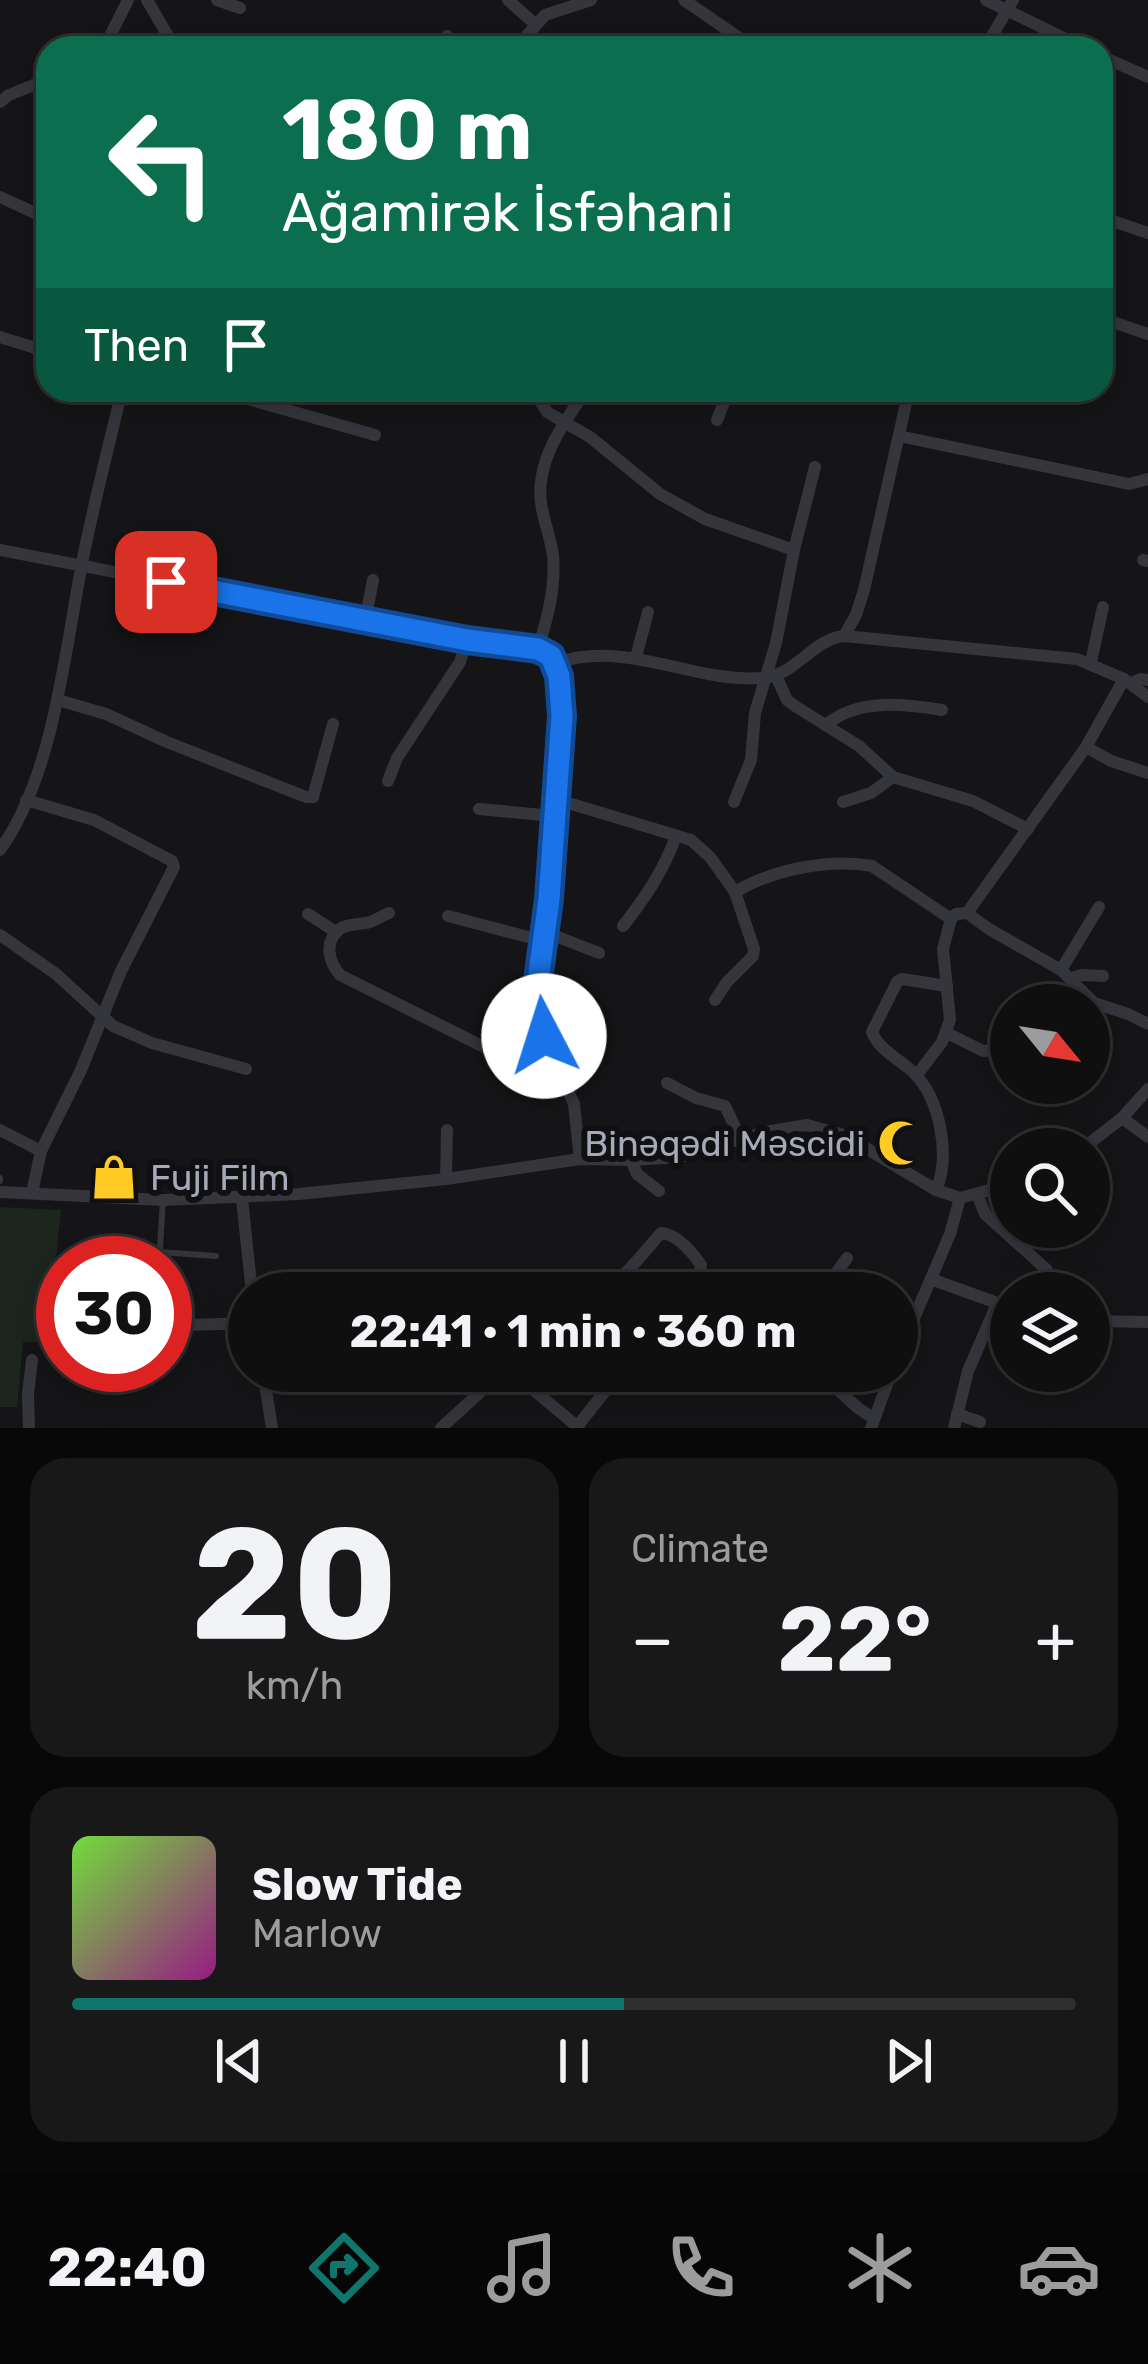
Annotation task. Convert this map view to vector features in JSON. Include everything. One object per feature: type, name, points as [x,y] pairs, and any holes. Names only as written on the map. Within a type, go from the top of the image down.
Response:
[{"type":"street","points":[[110,36],[128,0]]},
{"type":"street","points":[[147,0],[168,36]]},
{"type":"street","points":[[217,0],[240,8]]},
{"type":"street","points":[[508,0],[535,24]]},
{"type":"street","points":[[526,36],[544,15],[591,0]]},
{"type":"street","points":[[684,0],[736,36]]},
{"type":"street","points":[[986,0],[1010,5],[1063,36]]},
{"type":"street","points":[[992,36],[1010,5]]},
{"type":"street","points":[[1113,61],[1148,77]]},
{"type":"street","points":[[0,102],[36,85]]},
{"type":"street","points":[[0,197],[36,214]]},
{"type":"street","points":[[1113,221],[1148,233]]},
{"type":"street","points":[[1113,322],[1148,334]]},
{"type":"street","points":[[0,337],[36,348]]},
{"type":"street","points":[[0,850],[19,820],[58,700],[81,567],[119,402]]},
{"type":"street","points":[[280,402],[375,435]]},
{"type":"street","points":[[541,402],[547,412],[590,437],[660,494],[689,511],[732,531],[794,550]]},
{"type":"street","points":[[538,649],[553,579],[541,479],[550,447],[578,402]]},
{"type":"street","points":[[717,420],[724,402]]},
{"type":"street","points":[[844,636],[864,590],[906,402]]},
{"type":"street","points":[[899,436],[1129,484],[1148,479]]},
{"type":"street","points":[[734,802],[751,760],[752,727],[770,677],[815,467]]},
{"type":"street","points":[[0,550],[467,640],[538,649],[551,656],[559,676],[562,716],[537,1000],[544,1036],[574,1104],[580,1159]]},
{"type":"street","points":[[365,621],[374,580]]},
{"type":"street","points":[[1091,662],[1103,608]]},
{"type":"street","points":[[636,658],[648,612]]},
{"type":"street","points":[[556,663],[590,654],[732,677],[770,677],[790,669],[819,644],[844,636],[1050,654],[1091,662],[1148,698]]},
{"type":"street","points":[[388,781],[397,758],[460,662],[467,640]]},
{"type":"street","points":[[770,677],[787,700],[874,758],[893,777],[973,800],[1028,829]]},
{"type":"street","points":[[1127,681],[1148,680]]},
{"type":"street","points":[[967,913],[1086,747],[1127,681]]},
{"type":"street","points":[[58,700],[106,714],[306,797],[313,797],[318,786],[333,724]]},
{"type":"street","points":[[827,724],[847,712],[885,704],[942,710]]},
{"type":"street","points":[[1086,747],[1148,773]]},
{"type":"street","points":[[843,802],[871,794],[893,777]]},
{"type":"street","points":[[26,800],[94,820],[172,861],[172,873],[41,1150],[32,1193]]},
{"type":"street","points":[[555,800],[700,846],[735,892],[754,949],[716,1000]]},
{"type":"street","points":[[478,809],[554,816]]},
{"type":"street","points":[[623,926],[667,862],[676,836]]},
{"type":"street","points":[[735,892],[759,878],[793,869],[856,863],[886,874],[951,919]]},
{"type":"street","points":[[1066,974],[1099,907]]},
{"type":"street","points":[[917,1075],[947,1033],[944,949],[956,914],[967,913],[1066,974],[1094,1003],[1148,1024]]},
{"type":"street","points":[[308,914],[336,932]]},
{"type":"street","points":[[389,914],[336,932],[328,949],[340,975],[540,1076],[560,1074],[592,1044]]},
{"type":"street","points":[[448,916],[599,953]]},
{"type":"street","points":[[0,935],[56,974],[113,1026],[152,1043],[246,1069]]},
{"type":"street","points":[[1066,974],[1103,976]]},
{"type":"street","points":[[936,1190],[943,1170],[932,1102],[917,1075],[877,1043],[872,1032],[897,982],[947,986]]},
{"type":"street","points":[[947,1033],[990,1050]]},
{"type":"street","points":[[667,1083],[725,1106],[741,1139]]},
{"type":"street","points":[[1109,1128],[1148,1089]]},
{"type":"street","points":[[1122,1118],[1148,1138]]},
{"type":"street","points":[[0,1192],[163,1200],[242,1198],[446,1179],[580,1159],[680,1157],[793,1126],[818,1126],[844,1135],[936,1190],[960,1198],[990,1190]]},
{"type":"street","points":[[0,1130],[41,1150]]},
{"type":"street","points":[[446,1179],[447,1130]]},
{"type":"street","points":[[631,1160],[637,1174],[659,1191]]},
{"type":"street","points":[[976,1194],[985,1214],[1047,1270]]},
{"type":"street","points":[[242,1198],[250,1272]]},
{"type":"street","points":[[918,1311],[960,1198]]},
{"type":"street","points":[[624,1272],[661,1233],[673,1235],[701,1264],[700,1272]]},
{"type":"street","points":[[839,1272],[847,1258]]},
{"type":"street","points":[[932,1279],[990,1301]]},
{"type":"street","points":[[1110,1321],[1148,1322]]},
{"type":"street","points":[[192,1325],[228,1324]]},
{"type":"street","points":[[980,1422],[955,1421],[976,1348],[990,1327]]},
{"type":"street","points":[[29,1428],[32,1360]]},
{"type":"street","points":[[266,1392],[272,1428]]},
{"type":"street","points":[[441,1428],[480,1392]]},
{"type":"street","points":[[536,1392],[578,1428],[605,1392]]},
{"type":"street","points":[[840,1392],[872,1423],[884,1392]]},
{"type":"lane","points":[[161,1236],[163,1200]]},
{"type":"lane","points":[[192,1254],[216,1256]]},
{"type":"shaded area","points":[[0,1207],[61,1210],[58,1236],[36,1236],[36,1342],[23,1342],[17,1407],[0,1407]]},
{"type":"place","name":"Binəqədi Məscidi","points":[[901,1143]]},
{"type":"place","name":"Fuji Film","points":[[114,1177]]},
{"type":"route","points":[[166,582],[467,640],[538,649],[551,656],[559,676],[562,716],[549,899],[537,988],[544,1036]]}]
